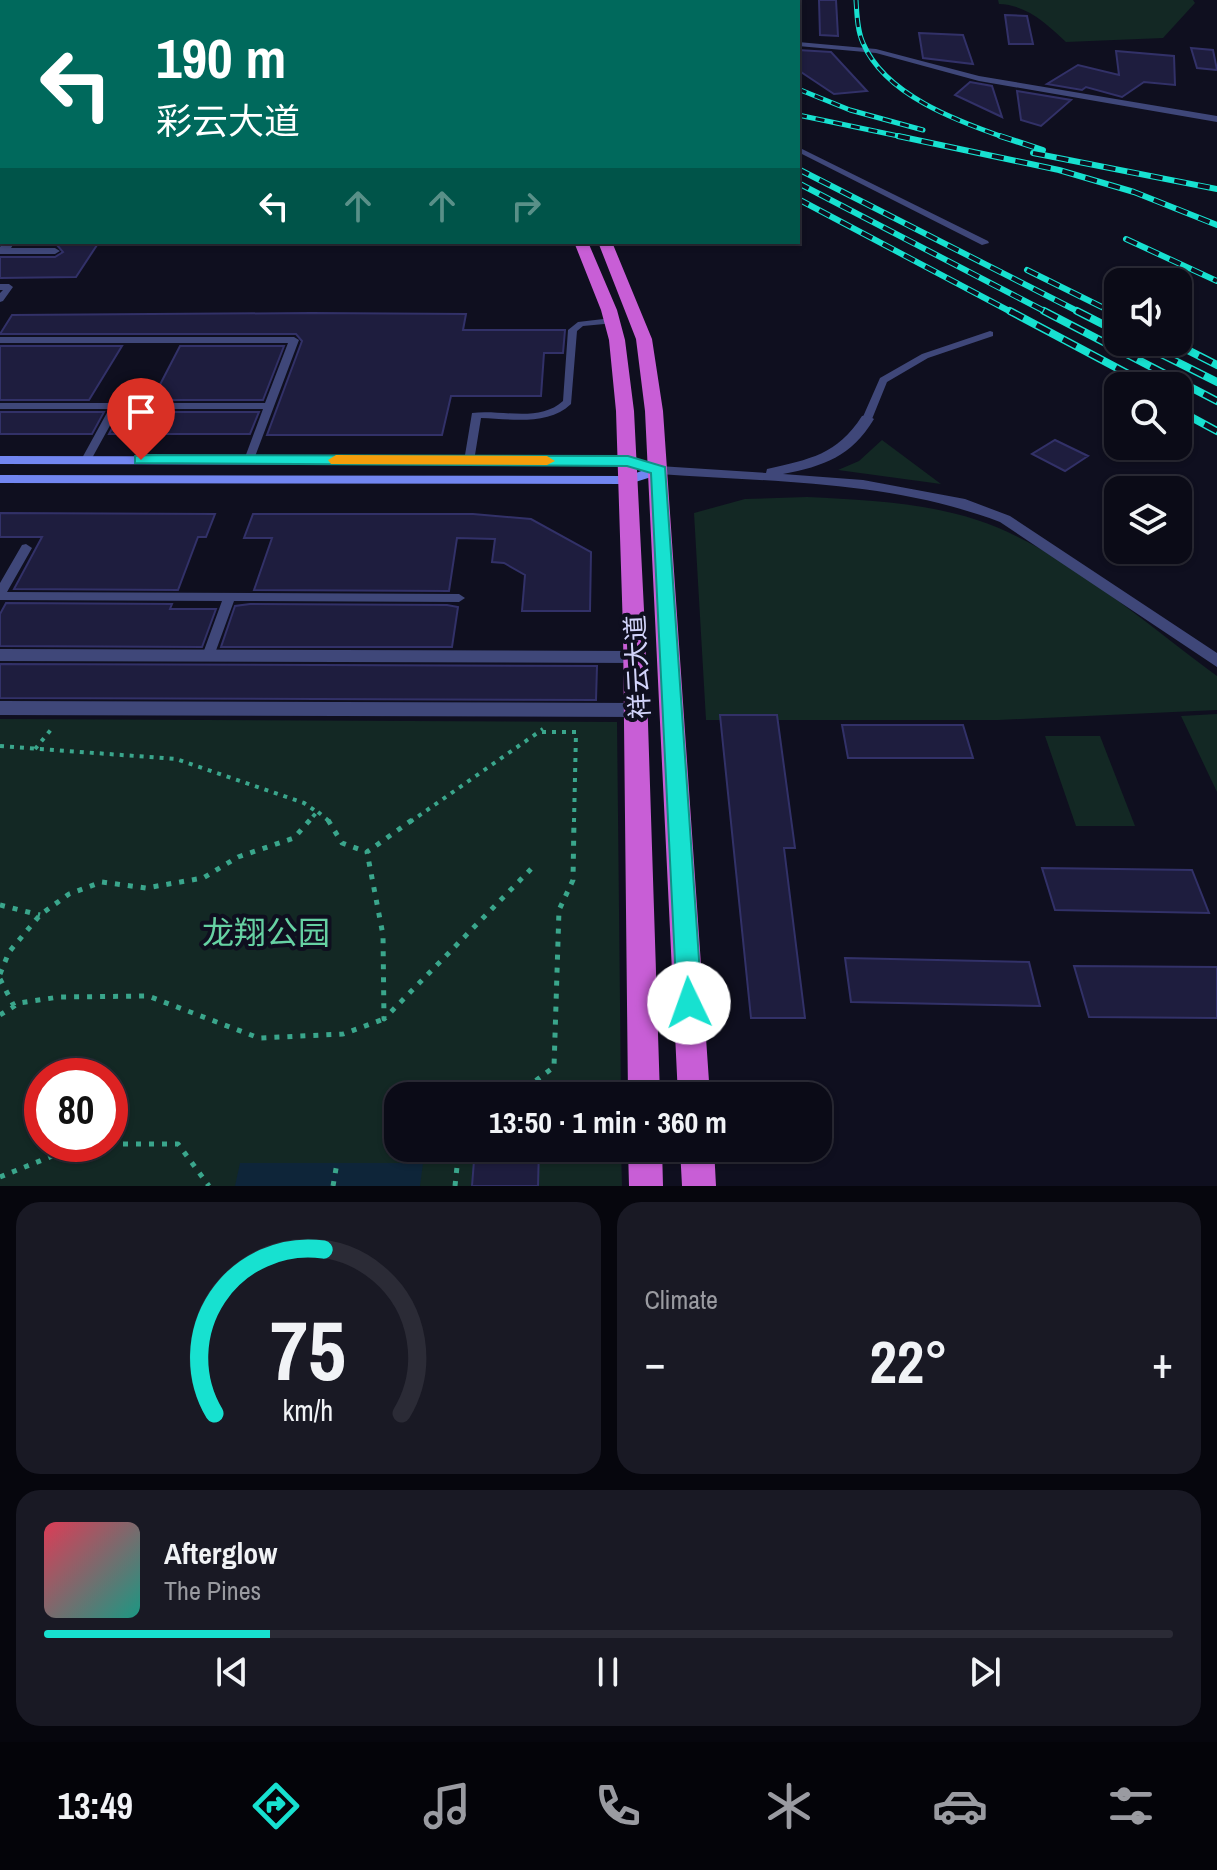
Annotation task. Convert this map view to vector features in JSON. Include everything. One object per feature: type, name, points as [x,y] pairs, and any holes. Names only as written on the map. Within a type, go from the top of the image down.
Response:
[{"type":"highway","name":"祥云大道","points":[[582,244],[612,321],[621,363],[635,657],[644,1082]]},
{"type":"highway","name":"祥云大道","points":[[606,244],[644,339],[659,470],[693,1082]]},
{"type":"highway","points":[[645,1162],[646,1186]]},
{"type":"highway","points":[[698,1162],[699,1186]]},
{"type":"main road","points":[[0,460],[469,461],[628,470]]},
{"type":"main road","points":[[0,479],[659,470]]},
{"type":"street","points":[[800,44],[876,51],[979,78],[1217,119]]},
{"type":"street","points":[[8,244],[2,251],[55,251]]},
{"type":"street","points":[[740,477],[802,465],[839,452],[856,438],[867,419]]},
{"type":"street","points":[[659,470],[834,481],[899,489],[955,502],[1005,519],[1217,661]]},
{"type":"street","points":[[0,655],[635,657]]},
{"type":"street","points":[[0,708],[636,710]]},
{"type":"lane","points":[[800,150],[985,243]]},
{"type":"lane","points":[[0,287],[9,287],[0,299]]},
{"type":"lane","points":[[469,461],[476,415],[546,415],[562,410],[568,402],[573,330],[588,323],[612,321]]},
{"type":"lane","points":[[867,419],[883,380],[925,356],[990,334]]},
{"type":"lane","points":[[0,340],[294,340],[249,460]]},
{"type":"lane","points":[[0,406],[269,406]]},
{"type":"lane","points":[[86,460],[116,406]]},
{"type":"lane","points":[[26,548],[0,595],[459,598]]},
{"type":"lane","points":[[208,656],[229,597]]},
{"type":"path","points":[[367,852],[576,710]]},
{"type":"path","points":[[534,1082],[554,1067],[559,910],[573,880],[576,732],[540,732]]},
{"type":"path","points":[[0,746],[176,759],[304,803],[329,821],[342,843],[367,852]]},
{"type":"path","points":[[14,1006],[0,977],[9,952],[40,915],[69,894],[102,882],[146,888],[203,878],[238,857],[294,838],[317,812]]},
{"type":"path","points":[[367,852],[380,909],[388,979],[384,1019]]},
{"type":"path","points":[[0,1015],[14,1006],[59,997],[148,996],[259,1038],[343,1034],[384,1019],[531,869]]},
{"type":"path","points":[[0,905],[40,915]]},
{"type":"path","points":[[128,1144],[178,1144],[209,1186]]},
{"type":"path","points":[[0,1177],[37,1162]]},
{"type":"path","points":[[455,1186],[458,1162]]},
{"type":"path","points":[[333,1186],[337,1163]]},
{"type":"green space","points":[[998,0],[1193,0],[1195,3],[1163,38],[1066,42],[1036,17],[1019,8],[999,4]]},
{"type":"green space","points":[[882,440],[941,484],[838,470],[859,461]]},
{"type":"green space","points":[[807,497],[936,509],[977,520],[1040,548],[1102,589],[1217,676],[1217,710],[998,720],[706,720],[694,513],[745,499]]},
{"type":"green space","points":[[1217,714],[1217,792],[1181,716]]},
{"type":"green space","name":"龙翔公园","points":[[0,719],[617,722],[621,1082],[384,1082],[384,1162],[621,1162],[622,1186],[0,1186]]},
{"type":"green space","points":[[1045,736],[1100,736],[1135,826],[1076,826]]},
{"type":"water","points":[[240,1163],[423,1163],[420,1186],[235,1186]]},
{"type":"building","points":[[819,0],[836,0],[838,36],[820,35]]},
{"type":"building","points":[[1005,15],[1027,16],[1033,44],[1009,44]]},
{"type":"building","points":[[919,33],[963,35],[973,64],[923,58]]},
{"type":"building","points":[[1191,48],[1213,50],[1217,70],[1197,68]]},
{"type":"building","points":[[800,50],[831,52],[867,91],[834,94],[800,71]]},
{"type":"building","points":[[1116,51],[1174,56],[1175,85],[1144,82],[1122,97],[1086,87],[1082,90],[1047,84],[1078,65],[1119,75]]},
{"type":"building","points":[[970,82],[992,86],[1002,117],[955,95]]},
{"type":"building","points":[[1017,91],[1071,100],[1041,126],[1021,120]]},
{"type":"building","points":[[98,244],[76,277],[0,278],[0,257],[55,257],[63,252],[57,245],[41,245]]},
{"type":"building","points":[[466,314],[463,330],[565,330],[563,353],[544,353],[541,396],[451,396],[442,435],[267,435],[302,341],[296,334],[0,334],[12,315]]},
{"type":"building","points":[[0,346],[122,346],[89,400],[0,400]]},
{"type":"building","points":[[180,346],[284,346],[263,400],[152,400]]},
{"type":"building","points":[[0,412],[104,412],[92,434],[0,434]]},
{"type":"building","points":[[121,412],[259,412],[250,434],[109,434]]},
{"type":"building","points":[[1055,440],[1088,456],[1065,471],[1032,454]]},
{"type":"building","points":[[0,513],[215,514],[206,537],[198,537],[178,590],[14,589],[42,537],[0,537]]},
{"type":"building","points":[[253,514],[473,514],[531,519],[591,552],[590,611],[522,611],[525,575],[504,563],[492,562],[495,539],[457,538],[449,591],[254,590],[272,538],[244,538]]},
{"type":"building","points":[[6,603],[172,604],[170,609],[216,609],[202,647],[0,646],[0,614]]},
{"type":"building","points":[[235,606],[458,607],[452,647],[221,647]]},
{"type":"building","points":[[0,664],[597,666],[596,700],[0,698]]},
{"type":"building","points":[[720,715],[777,715],[795,848],[784,848],[805,1018],[751,1018]]},
{"type":"building","points":[[842,725],[963,725],[973,758],[848,758]]},
{"type":"building","points":[[1042,868],[1192,870],[1209,913],[1055,910]]},
{"type":"building","points":[[845,958],[1029,962],[1040,1006],[851,1002]]},
{"type":"building","points":[[1074,966],[1217,967],[1217,1018],[1089,1017]]},
{"type":"building","points":[[474,1162],[539,1162],[538,1186],[472,1186]]},
{"type":"railway","points":[[856,0],[863,43],[873,61],[888,77],[924,104],[1005,138]]},
{"type":"railway","points":[[800,90],[850,110],[923,130]]},
{"type":"railway","points":[[800,115],[908,138]]},
{"type":"railway","points":[[898,136],[1059,170],[1134,192],[1217,225]]},
{"type":"railway","points":[[1000,136],[1005,138]]},
{"type":"railway","points":[[1005,138],[1043,150]]},
{"type":"railway","points":[[1033,153],[1217,189]]},
{"type":"railway","points":[[800,170],[1081,313]]},
{"type":"railway","points":[[800,184],[1048,313]]},
{"type":"railway","points":[[800,200],[1013,313]]},
{"type":"railway","points":[[1126,239],[1217,281]]},
{"type":"railway","points":[[1027,270],[1104,308]]},
{"type":"railway","points":[[1010,311],[1125,372]]},
{"type":"railway","points":[[1044,311],[1217,401]]},
{"type":"railway","points":[[1077,311],[1104,325]]},
{"type":"railway","points":[[1192,352],[1217,365]]},
{"type":"railway","points":[[1165,356],[1217,382]]},
{"type":"railway","points":[[1192,418],[1217,431]]},
{"type":"slow traffic","points":[[336,460],[547,461]]},
{"type":"route","points":[[141,460],[628,461],[659,470],[689,1003]]}]
